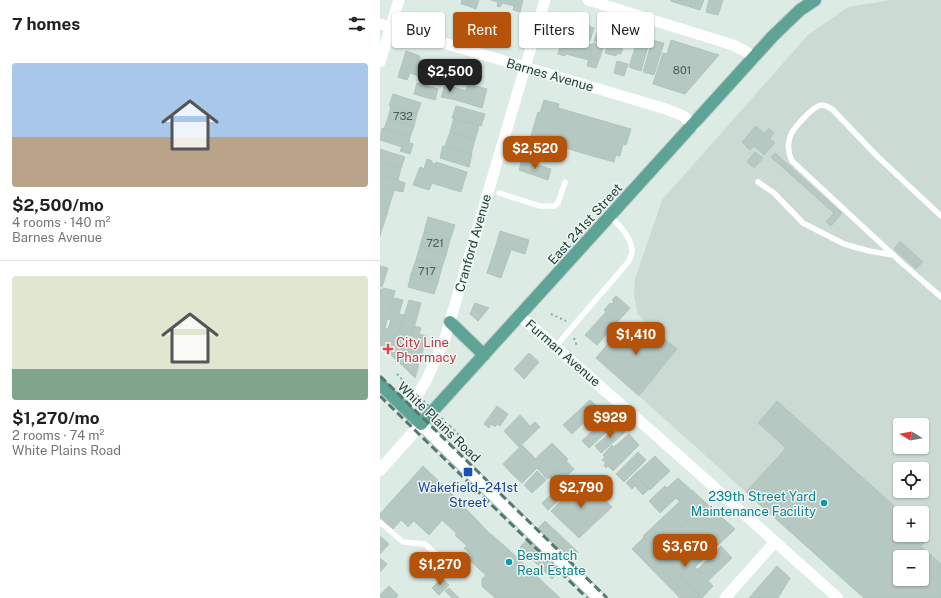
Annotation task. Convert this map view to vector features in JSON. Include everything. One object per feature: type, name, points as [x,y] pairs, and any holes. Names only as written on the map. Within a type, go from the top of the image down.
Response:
[{"type":"main road","name":"East 241st Street","points":[[380,470],[790,19],[815,0]]},
{"type":"main road","points":[[450,322],[484,355]]},
{"type":"main road","name":"White Plains Road","points":[[380,384],[599,598]]},
{"type":"street","points":[[380,62],[385,26],[399,0]]},
{"type":"street","name":"Cranford Avenue","points":[[408,410],[426,381],[442,348],[545,0]]},
{"type":"street","points":[[588,0],[733,45],[745,51],[754,58]]},
{"type":"street","name":"Barnes Avenue","points":[[385,26],[670,110],[683,116],[694,125]]},
{"type":"street","name":"Furman Avenue","points":[[520,316],[556,346],[838,598]]},
{"type":"street","points":[[725,598],[775,542]]},
{"type":"lane","points":[[941,216],[877,156],[833,110],[827,106],[817,106],[797,126],[790,136],[788,152],[792,161],[893,255],[941,297]]},
{"type":"lane","points":[[499,193],[540,206],[554,206],[558,203],[565,182]]},
{"type":"lane","points":[[758,182],[774,193],[803,222],[844,244],[869,251],[893,255]]},
{"type":"lane","points":[[556,346],[630,261],[632,250],[629,239],[611,217]]},
{"type":"lane","points":[[380,522],[403,542],[425,544],[444,561]]},
{"type":"path","points":[[397,374],[462,438]]},
{"type":"shaded area","points":[[891,0],[941,0],[941,598],[864,598],[639,396],[677,350],[647,325],[637,313],[634,295],[635,279],[662,200],[808,35],[848,7]]},
{"type":"building","points":[[462,0],[470,0],[468,6],[461,4]]},
{"type":"building","points":[[470,0],[479,0],[476,9],[468,6]]},
{"type":"building","points":[[491,0],[523,0],[520,12],[513,10],[514,6],[502,3],[500,7],[497,6],[498,2]]},
{"type":"building","points":[[671,0],[682,0],[680,4]]},
{"type":"building","points":[[682,0],[692,0],[690,7],[680,4]]},
{"type":"building","points":[[692,0],[704,0],[700,10],[690,7]]},
{"type":"building","points":[[709,0],[723,0],[718,15],[706,12]]},
{"type":"building","points":[[589,26],[594,28],[589,41]]},
{"type":"building","points":[[597,33],[597,42],[594,41]]},
{"type":"building","points":[[654,40],[664,43],[654,75],[643,72],[650,48],[654,48]]},
{"type":"building","points":[[671,40],[719,55],[685,94],[653,84],[663,53],[667,54]]},
{"type":"building","points":[[593,43],[597,44],[597,48],[603,48],[596,68],[587,66]]},
{"type":"building","points":[[589,44],[593,45],[589,60],[566,54],[565,56],[558,54],[560,48],[589,48]]},
{"type":"building","points":[[607,48],[623,48],[621,54],[617,53],[616,56],[605,53]]},
{"type":"building","points":[[635,48],[647,48],[641,71],[629,67]]},
{"type":"building","points":[[406,51],[420,56],[419,59],[438,66],[433,81],[410,73],[407,80],[398,77]]},
{"type":"building","points":[[617,61],[628,64],[624,76],[614,73]]},
{"type":"building","points":[[417,83],[438,89],[435,100],[414,94]]},
{"type":"building","points":[[468,84],[487,89],[482,108],[456,100],[459,89],[466,91]]},
{"type":"building","points":[[445,85],[459,89],[456,100],[441,97]]},
{"type":"building","points":[[393,94],[421,103],[417,114],[389,106]]},
{"type":"building","points":[[544,100],[559,104],[558,108],[631,129],[626,145],[623,144],[620,156],[616,155],[614,162],[551,144],[547,158],[529,153],[533,140],[530,139],[538,112],[540,113]]},
{"type":"building","points":[[391,106],[417,114],[414,126],[388,118]]},
{"type":"building","points":[[456,106],[485,114],[481,126],[452,118]]},
{"type":"building","points":[[388,118],[414,126],[410,137],[384,129]]},
{"type":"building","points":[[454,118],[479,126],[475,140],[450,132]]},
{"type":"building","points":[[756,126],[764,133],[769,128],[774,133],[770,138],[775,143],[764,155],[754,146],[750,150],[742,142]]},
{"type":"building","points":[[382,128],[410,137],[409,143],[413,144],[410,154],[400,151],[402,147],[380,140]]},
{"type":"building","points":[[450,132],[475,140],[471,154],[445,146]]},
{"type":"building","points":[[443,146],[472,154],[469,167],[440,158]]},
{"type":"building","points":[[380,149],[405,157],[401,168],[380,162]]},
{"type":"building","points":[[755,152],[763,158],[754,168],[747,162]]},
{"type":"building","points":[[775,153],[842,213],[831,226],[826,222],[834,213],[771,157]]},
{"type":"building","points":[[427,159],[435,164],[436,162],[467,172],[461,192],[432,183],[429,190],[413,185],[420,167],[424,169]]},
{"type":"building","points":[[522,160],[551,169],[548,180],[519,170]]},
{"type":"building","points":[[380,162],[401,168],[398,180],[380,174]]},
{"type":"building","points":[[380,174],[405,183],[403,192],[380,187]]},
{"type":"building","points":[[380,187],[394,191],[390,203],[380,200]]},
{"type":"building","points":[[380,200],[390,203],[387,214],[380,212]]},
{"type":"building","points":[[380,212],[387,214],[383,226],[380,225]]},
{"type":"building","points":[[428,217],[455,225],[450,240],[424,232]]},
{"type":"building","points":[[380,225],[383,226],[380,236]]},
{"type":"building","points":[[500,231],[529,240],[525,254],[496,245]]},
{"type":"building","points":[[424,232],[450,240],[446,255],[420,246]]},
{"type":"building","points":[[900,241],[923,262],[916,269],[894,249]]},
{"type":"building","points":[[496,245],[511,250],[501,278],[487,273]]},
{"type":"building","points":[[420,246],[446,255],[442,267],[416,260]]},
{"type":"building","points":[[416,260],[442,267],[438,282],[411,274]]},
{"type":"building","points":[[380,266],[388,268],[382,287],[380,286]]},
{"type":"building","points":[[411,274],[438,282],[434,294],[408,287]]},
{"type":"building","points":[[383,288],[395,291],[380,345],[380,289],[383,290]]},
{"type":"building","points":[[616,296],[630,308],[597,345],[585,335],[606,312],[604,310],[614,301],[612,300]]},
{"type":"building","points":[[394,298],[403,300],[399,314],[404,315],[392,356],[380,345],[385,328],[388,329],[391,320],[388,319]]},
{"type":"building","points":[[409,300],[421,303],[403,366],[392,356]]},
{"type":"building","points":[[475,303],[489,308],[478,321],[470,314]]},
{"type":"building","points":[[626,322],[640,334],[647,325],[677,349],[639,396],[596,358]]},
{"type":"building","points":[[415,326],[421,328],[419,334],[427,336],[415,378],[403,366]]},
{"type":"building","points":[[529,353],[539,362],[524,379],[514,369]]},
{"type":"building","points":[[590,400],[599,408],[572,434],[563,425]]},
{"type":"building","name":"239th Street Yard Maintenance Facility","points":[[777,401],[894,506],[893,542],[925,542],[921,546],[925,550],[893,550],[893,586],[929,586],[929,553],[941,564],[941,598],[864,598],[746,492],[786,448],[758,423]]},
{"type":"building","points":[[497,406],[508,414],[500,426],[497,424],[495,427],[491,424],[489,428],[484,424]]},
{"type":"building","points":[[520,415],[530,426],[535,422],[540,427],[519,447],[504,431]]},
{"type":"building","points":[[606,418],[613,426],[589,448],[582,441]]},
{"type":"building","points":[[619,425],[625,432],[601,453],[595,446]]},
{"type":"building","points":[[629,434],[639,445],[613,471],[608,466],[606,468],[604,465],[606,463],[602,460],[605,457],[603,455],[612,445],[614,447]]},
{"type":"building","points":[[552,443],[568,459],[547,479],[537,468],[522,483],[512,474],[532,455],[535,459]]},
{"type":"building","points":[[522,445],[532,455],[512,474],[503,464]]},
{"type":"building","points":[[638,452],[646,460],[624,482],[616,474]]},
{"type":"building","points":[[655,456],[670,471],[657,483],[642,468]]},
{"type":"building","points":[[566,461],[574,469],[557,486],[549,477]]},
{"type":"building","points":[[423,466],[445,487],[408,527],[401,520],[393,529],[380,518],[380,514]]},
{"type":"building","points":[[642,468],[657,483],[650,490],[635,474]]},
{"type":"building","points":[[537,471],[546,480],[532,493],[524,485]]},
{"type":"building","points":[[635,474],[649,489],[643,495],[635,486],[632,489],[626,483]]},
{"type":"building","points":[[678,478],[691,490],[679,501],[676,498],[660,513],[649,501],[665,486],[667,488]]},
{"type":"building","points":[[583,479],[612,507],[579,538],[551,511]]},
{"type":"building","points":[[445,487],[459,501],[429,535],[414,521]]},
{"type":"building","points":[[563,487],[568,492],[548,510],[542,503],[555,491],[557,492]]},
{"type":"building","points":[[692,490],[706,503],[657,550],[643,536]]},
{"type":"building","points":[[459,501],[473,516],[456,533],[442,520]]},
{"type":"building","points":[[706,503],[735,529],[695,567],[669,539]]},
{"type":"building","points":[[473,516],[490,534],[471,555],[464,548],[467,546],[455,535]]},
{"type":"building","points":[[545,521],[578,552],[552,579],[520,547]]},
{"type":"building","points":[[491,534],[509,550],[486,575],[468,559]]},
{"type":"building","points":[[380,536],[389,544],[380,554]]},
{"type":"building","points":[[644,537],[702,598],[680,598],[632,549]]},
{"type":"building","points":[[669,539],[713,586],[702,598],[657,550]]},
{"type":"building","points":[[721,546],[732,558],[709,580],[698,569]]},
{"type":"building","name":"Besmatch Real Estate","points":[[509,550],[560,598],[495,598],[482,586],[482,579]]},
{"type":"building","points":[[380,558],[387,564],[380,572]]},
{"type":"building","points":[[777,566],[790,578],[778,598],[749,598]]},
{"type":"building","points":[[442,578],[449,585],[439,595],[432,588]]},
{"type":"building","points":[[389,586],[398,595],[396,598],[380,598],[380,595]]},
{"type":"building","points":[[449,588],[459,598],[452,598],[445,591]]},
{"type":"railway","points":[[380,376],[607,598]]},
{"type":"railway","points":[[380,396],[587,598]]},
{"type":"place","name":"City Line Pharmacy","points":[[388,349]]},
{"type":"place","name":"Wakefield–241st Street","points":[[468,472]]},
{"type":"place","name":"239th Street Yard Maintenance Facility","points":[[824,503]]},
{"type":"place","name":"Besmatch Real Estate","points":[[509,562]]}]
